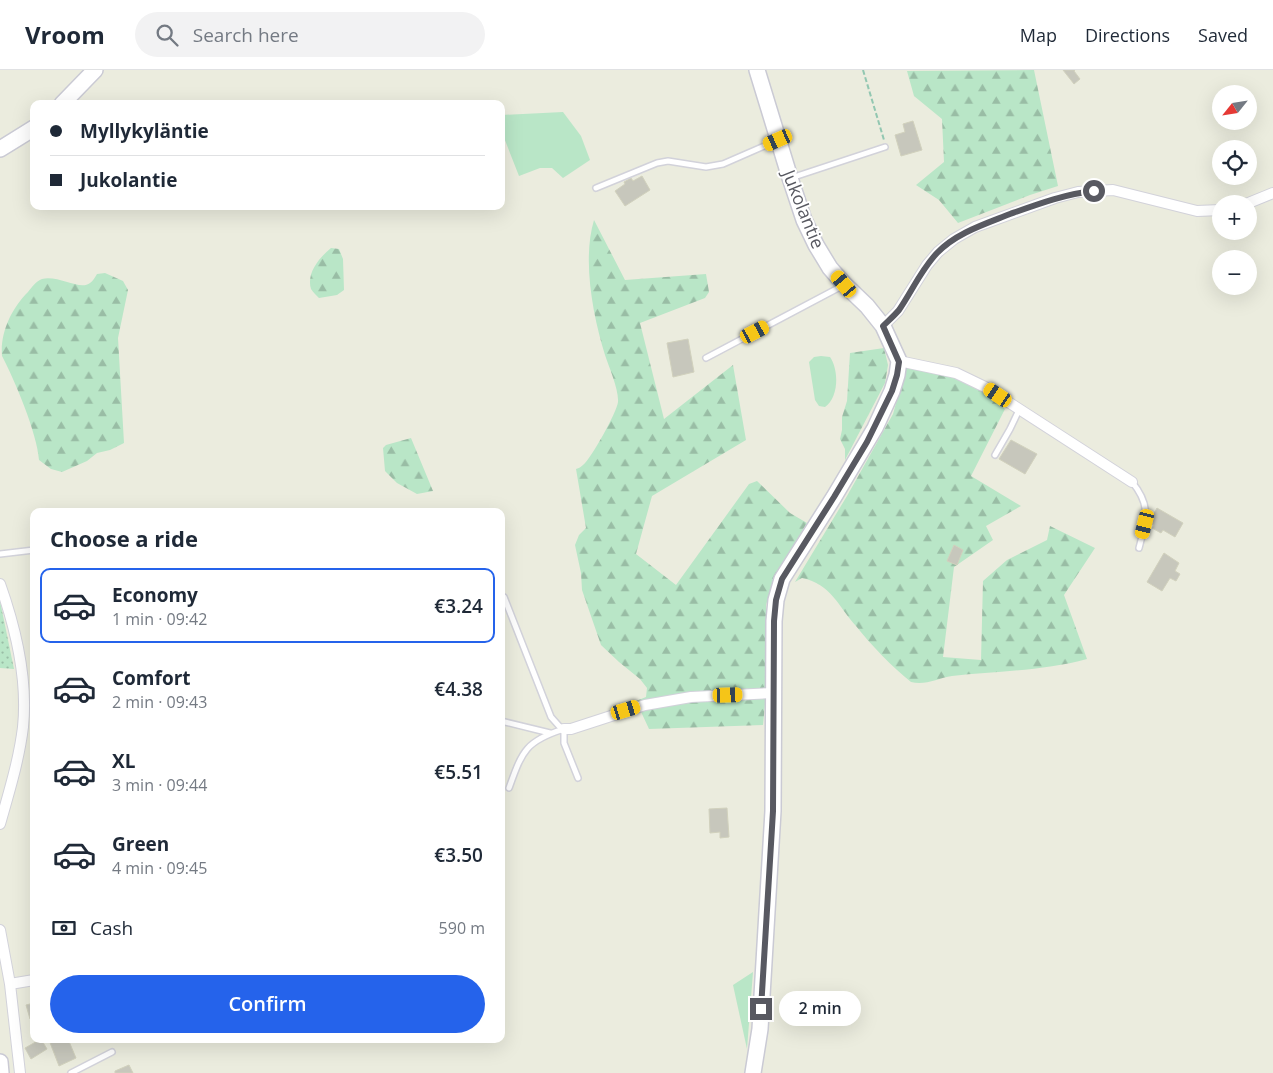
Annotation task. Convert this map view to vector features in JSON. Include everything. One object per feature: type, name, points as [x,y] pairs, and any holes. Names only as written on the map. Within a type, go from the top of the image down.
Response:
[{"type":"street","points":[[66,100],[95,70]]},
{"type":"street","name":"Jukolantie","points":[[758,70],[790,178],[804,220],[816,245],[830,268],[867,306],[883,326],[899,362]]},
{"type":"street","points":[[0,149],[30,130]]},
{"type":"street","points":[[883,326],[898,311],[927,265],[938,252],[954,239],[975,228],[1055,198],[1078,192],[1113,190],[1196,211],[1212,210]]},
{"type":"street","points":[[1257,200],[1273,193]]},
{"type":"street","points":[[754,1073],[760,1029],[773,811],[774,621],[776,600],[782,579],[875,428],[892,391],[899,362],[956,373],[986,386],[1132,482]]},
{"type":"street","points":[[0,584],[11,617],[21,661],[23,724],[20,748],[0,824]]},
{"type":"street","points":[[564,729],[571,729],[645,705],[691,697],[773,693]]},
{"type":"street","points":[[0,930],[10,984],[20,1073]]},
{"type":"street","points":[[10,984],[30,981]]},
{"type":"street","points":[[0,1062],[1,1073]]},
{"type":"lane","points":[[596,188],[657,163],[668,161],[706,166],[723,164],[778,140]]},
{"type":"lane","points":[[790,178],[885,147]]},
{"type":"lane","points":[[706,358],[844,284]]},
{"type":"lane","points":[[995,455],[1020,409]]},
{"type":"lane","points":[[1132,482],[1142,493],[1147,508],[1139,548]]},
{"type":"lane","points":[[0,554],[30,550]]},
{"type":"lane","points":[[505,600],[551,716],[564,729]]},
{"type":"lane","points":[[505,723],[551,733]]},
{"type":"lane","points":[[509,788],[517,765],[528,745],[551,733],[564,729]]},
{"type":"lane","points":[[564,729],[564,743],[578,778]]},
{"type":"lane","points":[[72,1073],[112,1052]]},
{"type":"path","points":[[863,70],[882,128],[885,147]]},
{"type":"green space","points":[[1034,70],[1058,186],[958,223],[939,200],[916,185],[944,162],[942,119],[914,96],[907,71]]},
{"type":"green space","points":[[563,112],[581,136],[590,160],[563,178],[552,168],[540,168],[519,176],[505,140],[505,115]]},
{"type":"green space","points":[[594,220],[625,280],[706,274],[709,292],[705,298],[640,323],[664,419],[733,365],[746,440],[652,496],[636,554],[676,585],[749,484],[757,481],[790,513],[807,523],[775,576],[766,605],[766,694],[763,725],[649,729],[636,701],[646,697],[647,688],[640,679],[601,645],[582,590],[581,573],[575,545],[579,535],[586,528],[576,469],[587,461],[609,425],[618,402],[597,323],[590,288],[589,252]]},
{"type":"green space","points":[[331,248],[339,249],[343,259],[344,290],[337,295],[319,298],[311,289],[310,277],[315,266]]},
{"type":"green space","points":[[105,273],[123,281],[128,290],[118,338],[124,443],[110,450],[97,453],[87,461],[62,472],[51,469],[39,460],[30,422],[2,356],[3,338],[12,313],[22,298],[38,281],[49,278],[86,285],[97,274]]},
{"type":"green space","points":[[884,348],[888,365],[885,383],[845,460],[845,449],[840,439],[842,417],[847,401],[850,353]]},
{"type":"green space","points":[[814,357],[830,357],[836,376],[833,397],[825,407],[819,406],[815,400],[809,362]]},
{"type":"green space","points":[[906,367],[954,377],[982,391],[1005,409],[971,476],[1021,506],[986,526],[993,540],[954,567],[943,657],[981,660],[983,581],[1007,560],[1047,540],[1050,526],[1095,548],[1064,595],[1087,659],[1054,666],[952,676],[921,683],[911,682],[896,670],[875,648],[827,591],[820,585],[802,578],[795,582],[847,496],[893,414]]},
{"type":"green space","points":[[411,438],[433,491],[417,494],[397,483],[385,471],[383,448],[386,445]]},
{"type":"green space","points":[[0,601],[14,669],[0,668]]},
{"type":"green space","points":[[753,972],[747,1049],[733,985]]},
{"type":"building","points":[[1063,70],[1075,70],[1080,79],[1074,84]]},
{"type":"building","points":[[913,121],[922,150],[901,156],[895,135],[905,132],[903,124]]},
{"type":"building","points":[[642,176],[650,190],[625,206],[615,191],[631,178],[633,181]]},
{"type":"building","points":[[688,339],[694,372],[673,377],[667,343]]},
{"type":"building","points":[[1011,440],[1037,454],[1025,474],[999,459]]},
{"type":"building","points":[[1157,508],[1183,523],[1175,537],[1163,530],[1161,533],[1152,528],[1154,525],[1149,522]]},
{"type":"building","points":[[954,545],[963,550],[957,565],[947,561]]},
{"type":"building","points":[[1164,553],[1179,563],[1175,571],[1180,574],[1176,581],[1170,578],[1162,591],[1147,582]]},
{"type":"building","points":[[727,808],[729,837],[720,838],[720,832],[710,833],[709,809]]},
{"type":"building","points":[[30,1004],[30,1019],[26,1005]]},
{"type":"building","points":[[34,1043],[43,1043],[47,1049],[31,1059],[25,1048]]},
{"type":"building","points":[[50,1043],[70,1043],[76,1058],[59,1066]]},
{"type":"building","points":[[129,1065],[133,1073],[115,1073],[115,1071]]},
{"type":"route","points":[[761,1009],[773,811],[774,621],[776,600],[782,579],[867,442],[892,391],[899,362],[883,326],[898,311],[927,265],[938,252],[954,239],[975,228],[1055,198],[1078,192],[1094,191]]}]
